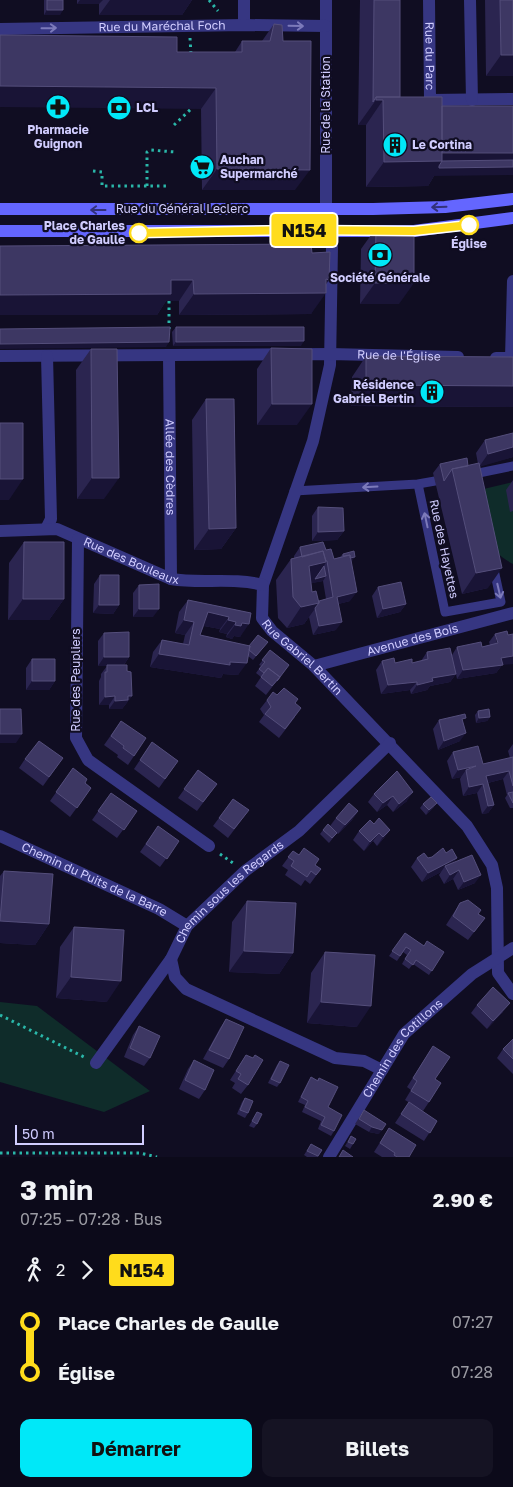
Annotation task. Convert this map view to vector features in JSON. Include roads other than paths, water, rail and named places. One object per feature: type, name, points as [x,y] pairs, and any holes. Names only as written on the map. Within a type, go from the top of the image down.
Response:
[{"type":"main road","name":"Rue du Général Leclerc","points":[[0,210],[445,207],[513,199]]},
{"type":"main road","name":"Rue du Général Leclerc","points":[[0,232],[414,231],[513,218]]},
{"type":"street","points":[[244,0],[244,25]]},
{"type":"street","name":"Rue de la Station","points":[[326,0],[326,209]]},
{"type":"street","name":"Rue du Parc","points":[[429,0],[430,100],[513,99]]},
{"type":"street","points":[[470,0],[472,100]]},
{"type":"street","name":"Rue du Maréchal Foch","points":[[0,29],[244,25],[326,26]]},
{"type":"street","name":"Rue Gabriel Bertin","points":[[326,209],[330,232],[327,263],[330,364],[313,441],[294,490],[262,585],[262,618],[272,631],[314,666],[390,743],[467,826],[492,865],[497,888],[498,973],[513,994]]},
{"type":"street","points":[[486,358],[511,358],[513,281]]},
{"type":"street","points":[[0,356],[330,354]]},
{"type":"street","name":"Rue de l'Église","points":[[330,354],[470,357]]},
{"type":"street","name":"Allée des Cèdres","points":[[169,355],[171,579]]},
{"type":"street","points":[[46,529],[51,519],[47,356]]},
{"type":"street","name":"Rue des Bouleaux","points":[[0,530],[57,529],[171,579],[184,582],[250,582],[262,585]]},
{"type":"street","name":"Rue des Peupliers","points":[[78,539],[76,738],[88,760],[209,846]]},
{"type":"street","name":"Avenue des Bois","points":[[314,666],[513,613]]},
{"type":"street","name":"Chemin sous les Regards","points":[[96,1063],[171,959],[187,926],[245,871],[299,831],[390,743]]},
{"type":"street","name":"Chemin du Puits de la Barre","points":[[0,836],[159,908],[187,926]]},
{"type":"street","name":"Chemin des Cotillons","points":[[329,1157],[404,1034],[472,974],[513,948]]},
{"type":"street","points":[[171,959],[175,977],[186,989],[335,1058],[364,1061],[382,1070]]},
{"type":"lane","points":[[469,478],[513,466]]},
{"type":"lane","name":"Rue des Hayettes","points":[[294,490],[418,484],[436,481]]},
{"type":"lane","name":"Rue des Hayettes","points":[[418,484],[445,612],[501,602],[492,559]]},
{"type":"place","name":"Pharmacie Guignon","points":[[58,107]]},
{"type":"place","name":"LCL","points":[[119,108]]},
{"type":"place","name":"Le Cortina","points":[[395,145]]},
{"type":"place","name":"Auchan Supermarché","points":[[202,167]]},
{"type":"place","name":"Église","points":[[469,225]]},
{"type":"place","name":"Place Charles de Gaulle","points":[[139,233]]},
{"type":"place","name":"Société Générale","points":[[380,255]]},
{"type":"place","name":"Résidence Gabriel Bertin","points":[[432,392]]}]
